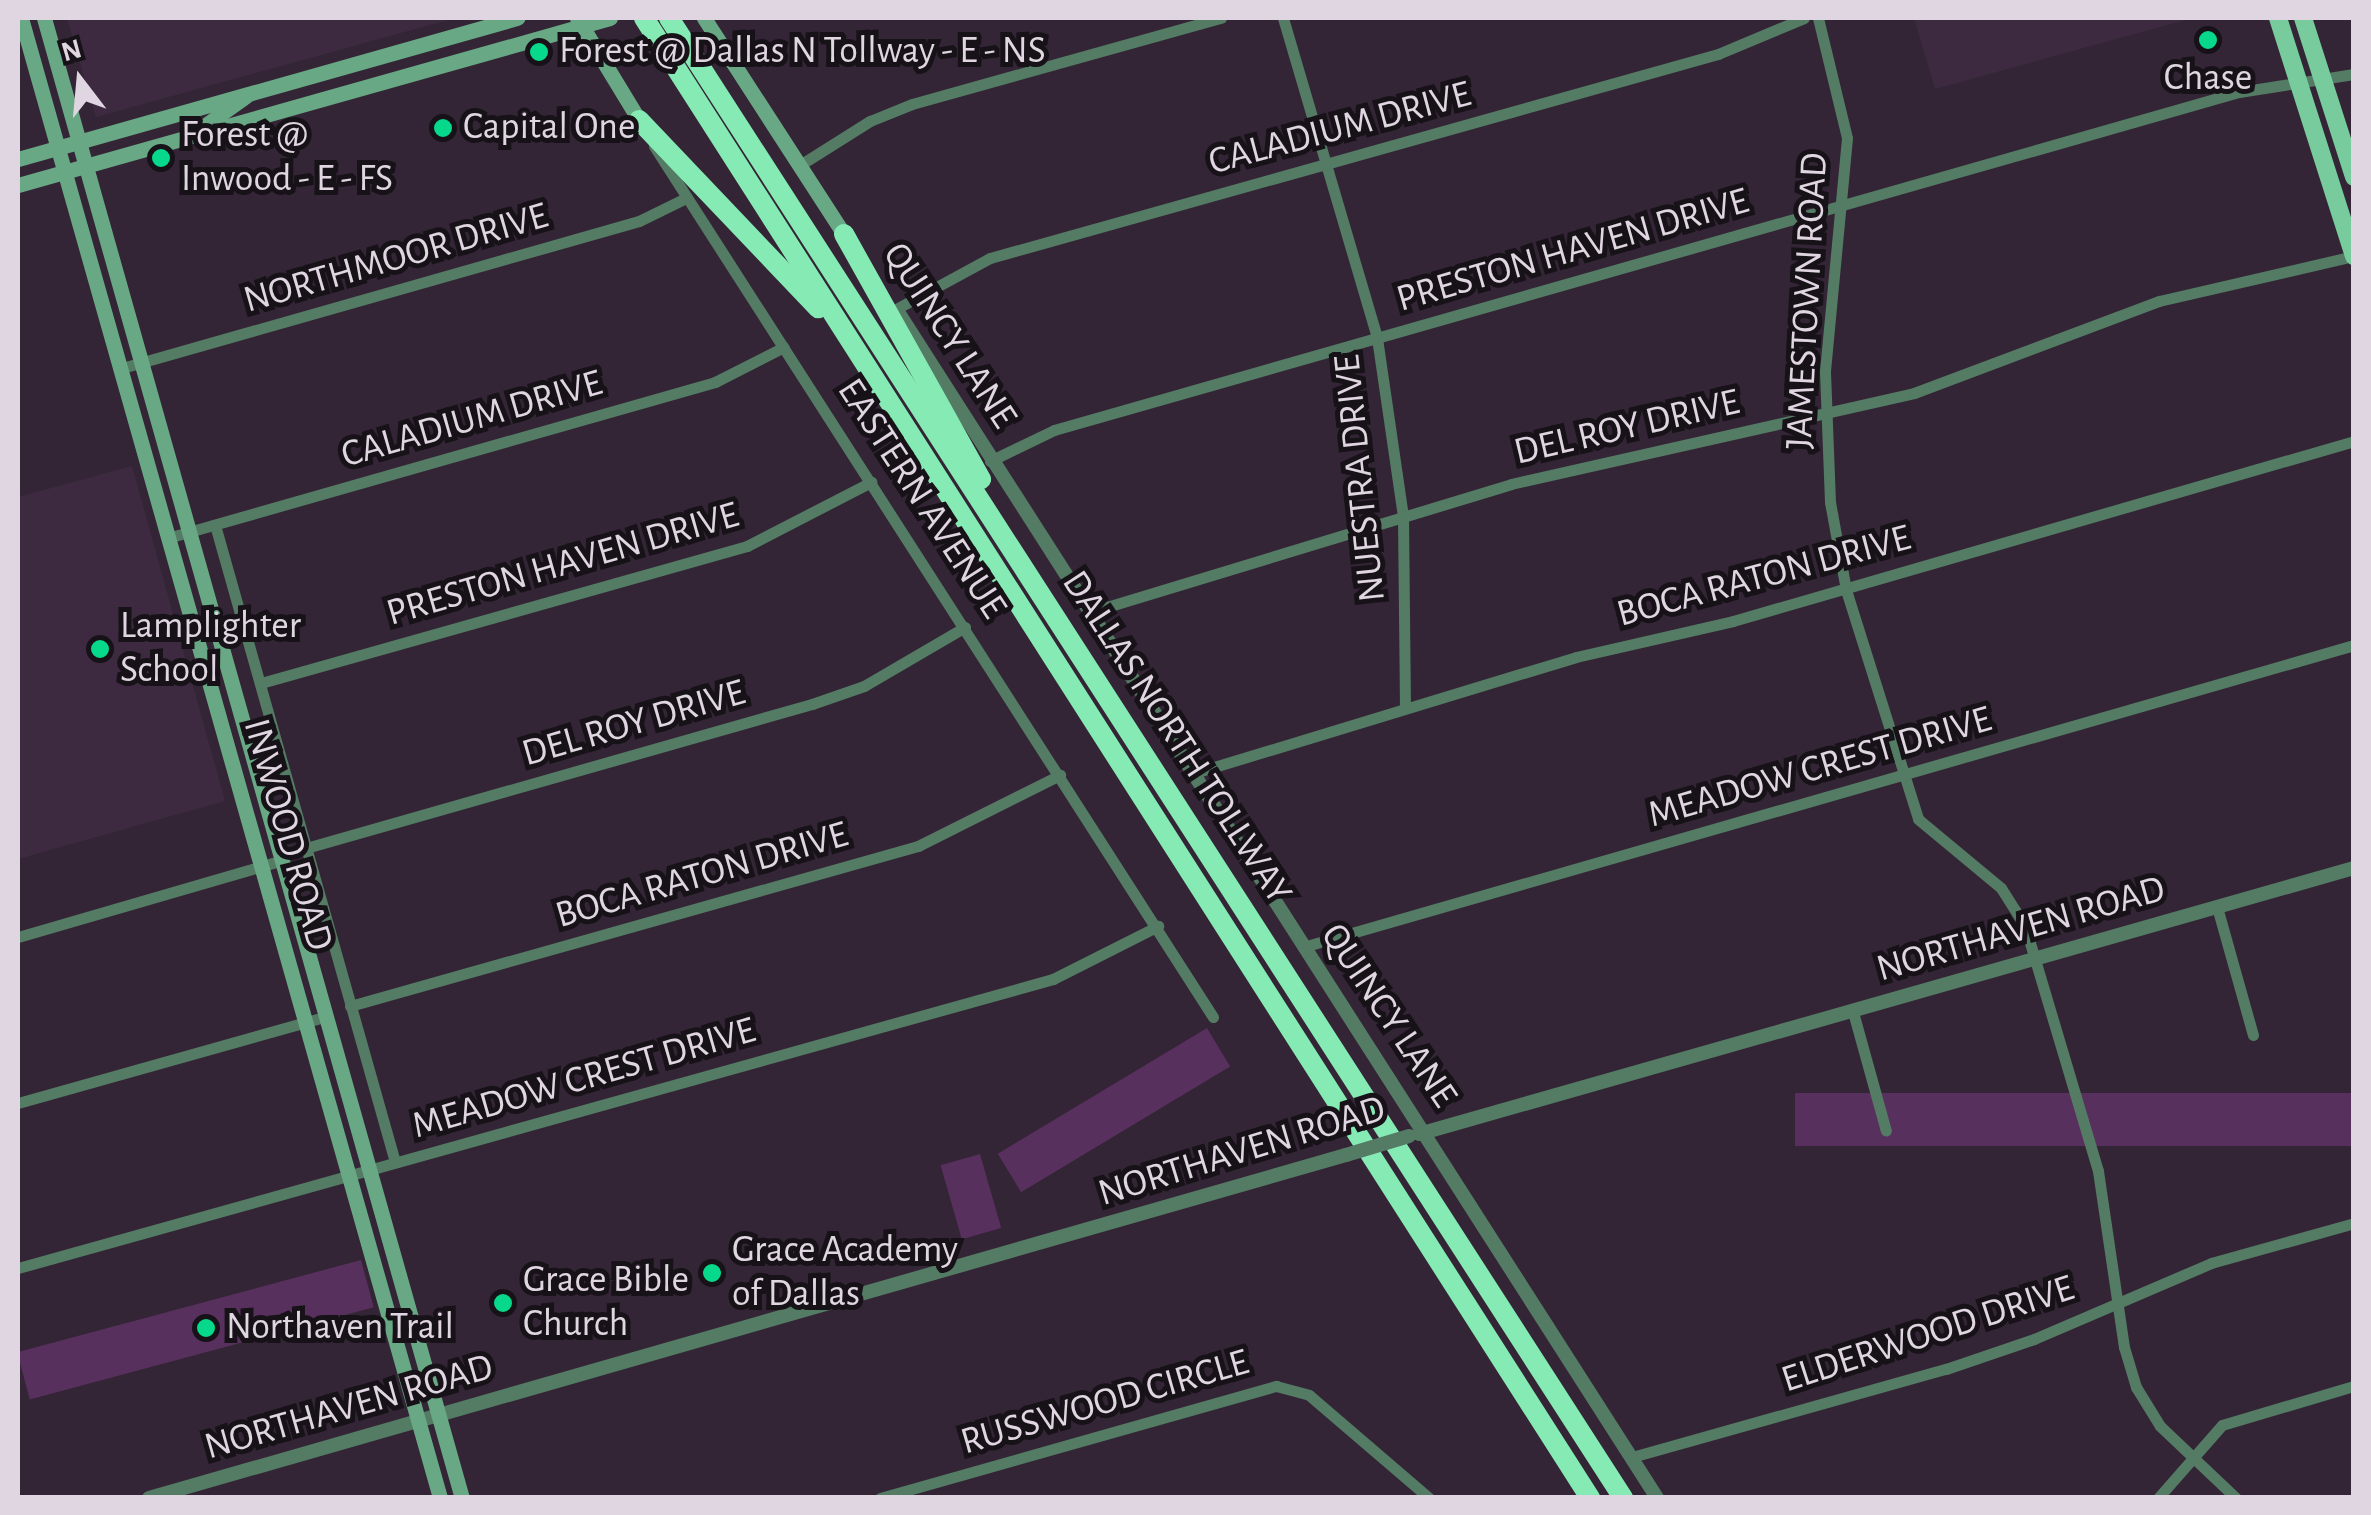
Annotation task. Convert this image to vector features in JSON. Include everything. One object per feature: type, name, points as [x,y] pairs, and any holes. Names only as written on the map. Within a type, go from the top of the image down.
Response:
[{"type":"highway","name":"DALLAS NORTH TOLLWAY","points":[[673,22],[1623,1498]]},
{"type":"highway","name":"DALLAS NORTH TOLLWAY","points":[[650,26],[1590,1498]]},
{"type":"highway","points":[[639,120],[866,362]]},
{"type":"highway","points":[[844,234],[979,473],[994,520]]},
{"type":"main road","name":"INWOOD ROAD","points":[[21,18],[440,1498]]},
{"type":"main road","name":"INWOOD ROAD","points":[[44,18],[279,862],[462,1498]]},
{"type":"main road","points":[[18,159],[518,18]]},
{"type":"main road","points":[[18,185],[578,22],[610,18]]},
{"type":"main road","points":[[2278,18],[2354,256]]},
{"type":"main road","points":[[2304,18],[2354,177]]},
{"type":"main road","name":"EASTERN AVENUE","points":[[578,22],[639,120]]},
{"type":"main road","name":"QUINCY LANE","points":[[709,22],[844,234]]},
{"type":"main road","points":[[303,78],[310,102]]},
{"type":"main road","points":[[192,136],[249,93]]},
{"type":"main road","points":[[223,730],[242,725]]},
{"type":"street","points":[[800,166],[899,108],[1221,18]]},
{"type":"street","name":"NUESTRA DRIVE","points":[[1282,18],[1377,338],[1380,395],[1402,517],[1405,706]]},
{"type":"street","name":"CALADIUM DRIVE","points":[[896,310],[990,258],[1718,54],[1804,18]]},
{"type":"street","name":"JAMESTOWN ROAD","points":[[1818,18],[1848,138],[1826,415],[1830,502],[1846,590],[1901,776],[1932,835],[1987,875],[2014,906],[2035,959],[2098,1170],[2117,1302],[2136,1386],[2160,1426],[2194,1454],[2236,1498]]},
{"type":"street","name":"PRESTON HAVEN DRIVE","points":[[990,461],[1054,430],[1842,204],[2239,92],[2323,82],[2354,74]]},
{"type":"street","name":"EASTERN AVENUE","points":[[639,120],[684,199],[872,482],[1213,1017]]},
{"type":"street","name":"NORTHMOOR DRIVE","points":[[122,368],[638,221],[684,199]]},
{"type":"street","name":"QUINCY LANE","points":[[844,234],[1658,1498]]},
{"type":"street","name":"DEL ROY DRIVE","points":[[1087,614],[1511,484],[1826,415],[1948,382],[2158,301],[2354,256]]},
{"type":"street","name":"CALADIUM DRIVE","points":[[170,537],[715,382],[784,347]]},
{"type":"street","name":"BOCA RATON DRIVE","points":[[1191,774],[1405,706],[1846,590],[2354,442]]},
{"type":"street","name":"PRESTON HAVEN DRIVE","points":[[260,682],[747,546],[872,482]]},
{"type":"street","points":[[215,525],[395,1162]]},
{"type":"street","name":"DEL ROY DRIVE","points":[[306,848],[812,704],[864,686],[965,627]]},
{"type":"street","name":"MEADOW CREST DRIVE","points":[[1303,948],[2354,644]]},
{"type":"street","name":"BOCA RATON DRIVE","points":[[350,1006],[918,846],[1060,775]]},
{"type":"street","points":[[18,937],[279,862]]},
{"type":"street","name":"NORTHAVEN ROAD","points":[[153,1497],[2354,868]]},
{"type":"street","points":[[2217,907],[2252,1035]]},
{"type":"street","name":"MEADOW CREST DRIVE","points":[[18,1268],[1053,979],[1158,926]]},
{"type":"street","points":[[1854,1012],[1886,1131]]},
{"type":"street","points":[[18,1103],[324,1016]]},
{"type":"street","name":"ELDERWOOD DRIVE","points":[[1632,1457],[1946,1369],[2211,1263],[2354,1223]]},
{"type":"street","name":"RUSSWOOD CIRCLE","points":[[880,1498],[1276,1386],[1308,1395],[1429,1498]]},
{"type":"street","points":[[2158,1498],[2222,1425],[2354,1386]]},
{"type":"shaded area","points":[[67,18],[455,18],[96,117]]},
{"type":"shaded area","points":[[1914,18],[2193,18],[1935,89]]},
{"type":"shaded area","name":"Lamplighter School","points":[[132,466],[225,801],[18,859],[18,497]]},
{"type":"shaded area","points":[[1207,1028],[1230,1067],[1021,1192],[998,1154]]},
{"type":"shaded area","points":[[1795,1093],[2353,1093],[2353,1146],[1795,1146]]},
{"type":"shaded area","points":[[980,1154],[1001,1228],[962,1239],[941,1165]]},
{"type":"shaded area","name":"Northaven Trail","points":[[361,1260],[374,1307],[30,1399],[18,1352]]},
{"type":"place","name":"Chase","points":[[2208,40]]},
{"type":"place","name":"Forest @ Dallas N Tollway - E - NS","points":[[539,52]]},
{"type":"place","name":"Capital One","points":[[443,128]]},
{"type":"place","name":"Forest @ Inwood - E - FS","points":[[161,158]]},
{"type":"place","name":"Lamplighter School","points":[[100,649]]},
{"type":"place","name":"Grace Academy of Dallas","points":[[712,1273]]},
{"type":"place","name":"Grace Bible Church","points":[[503,1303]]},
{"type":"place","name":"Northaven Trail","points":[[206,1328]]}]
